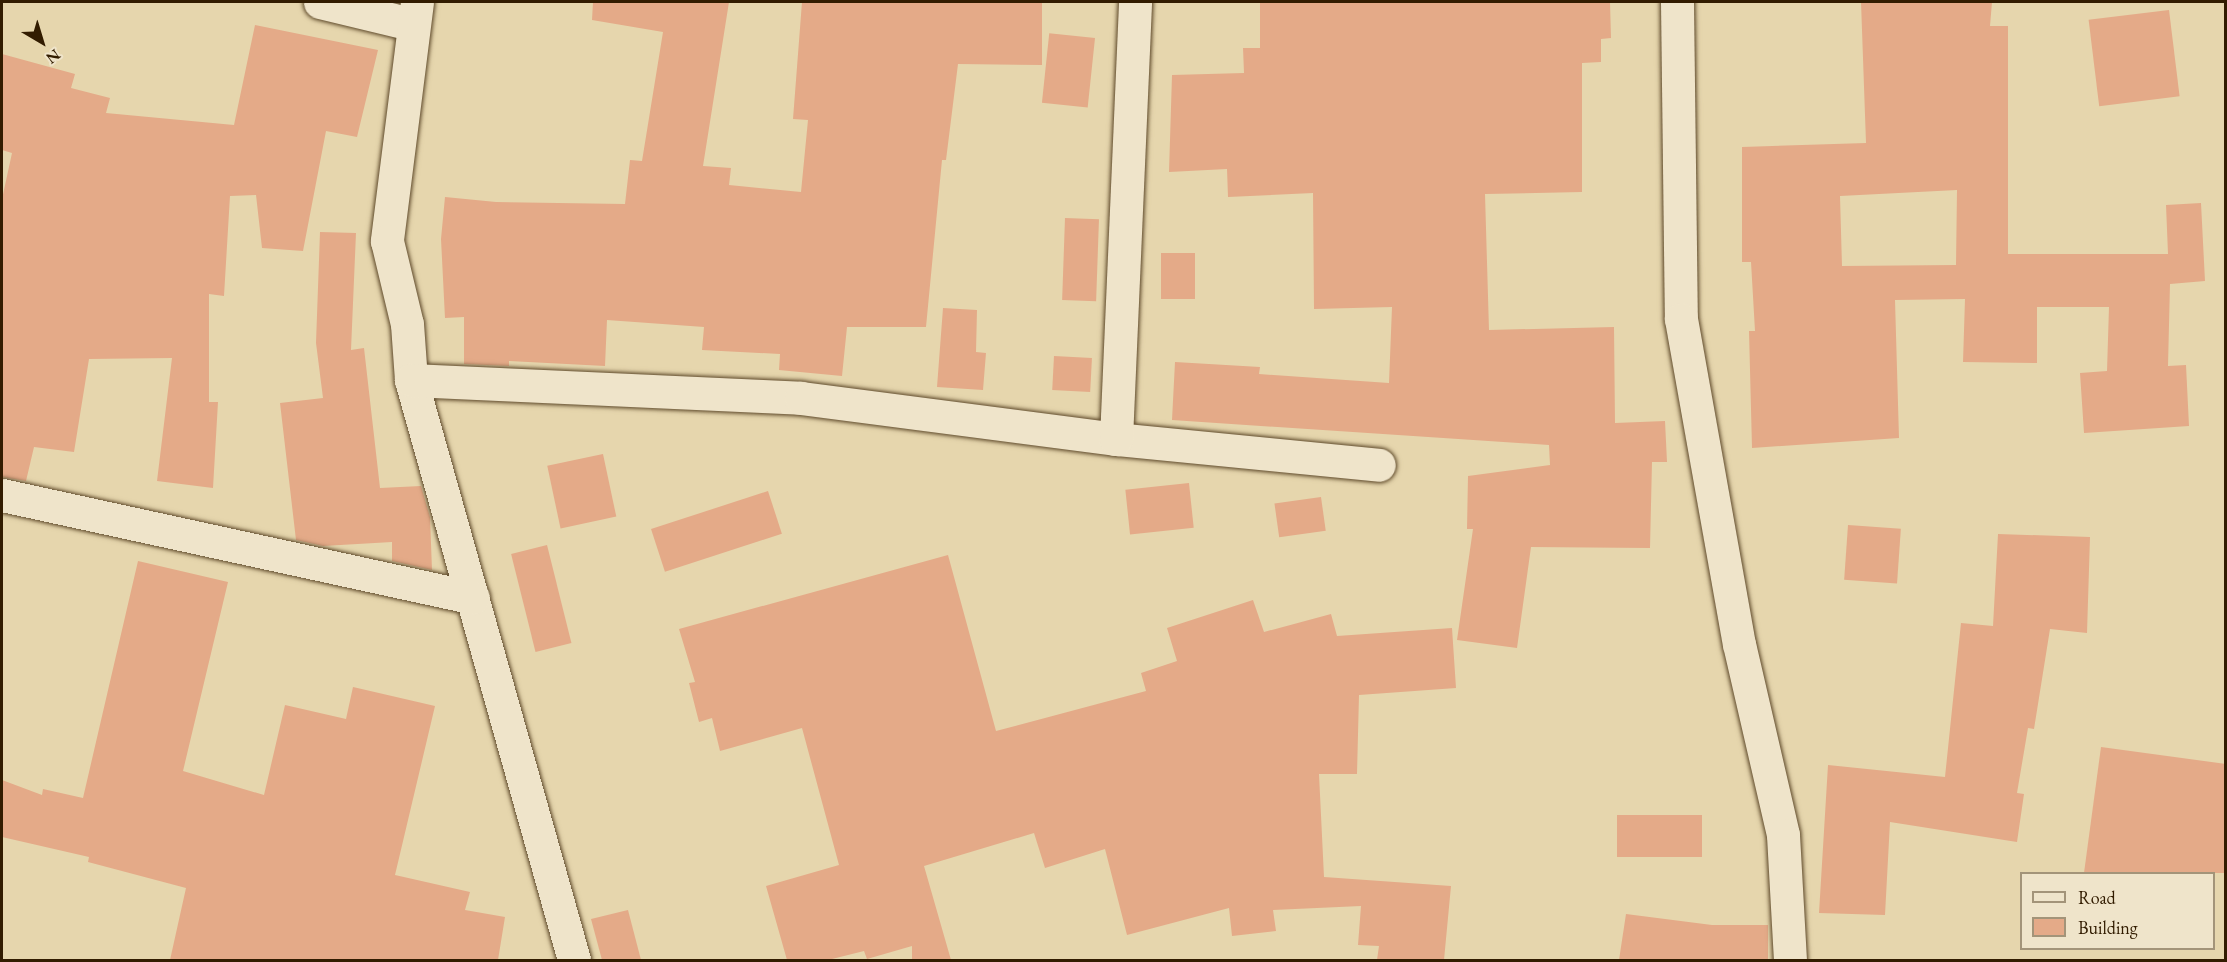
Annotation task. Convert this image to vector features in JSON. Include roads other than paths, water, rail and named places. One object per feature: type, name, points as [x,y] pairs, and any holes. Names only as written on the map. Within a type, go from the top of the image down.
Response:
[{"type":"street","points":[[320,2],[414,13],[387,242],[406,324],[411,380],[574,960]]},
{"type":"street","points":[[1116,439],[1135,2]]},
{"type":"street","points":[[1677,2],[1681,319],[1739,644],[1783,835],[1790,960]]},
{"type":"street","points":[[411,380],[801,398],[1116,439],[1379,465]]},
{"type":"street","points":[[2,495],[473,598]]}]
